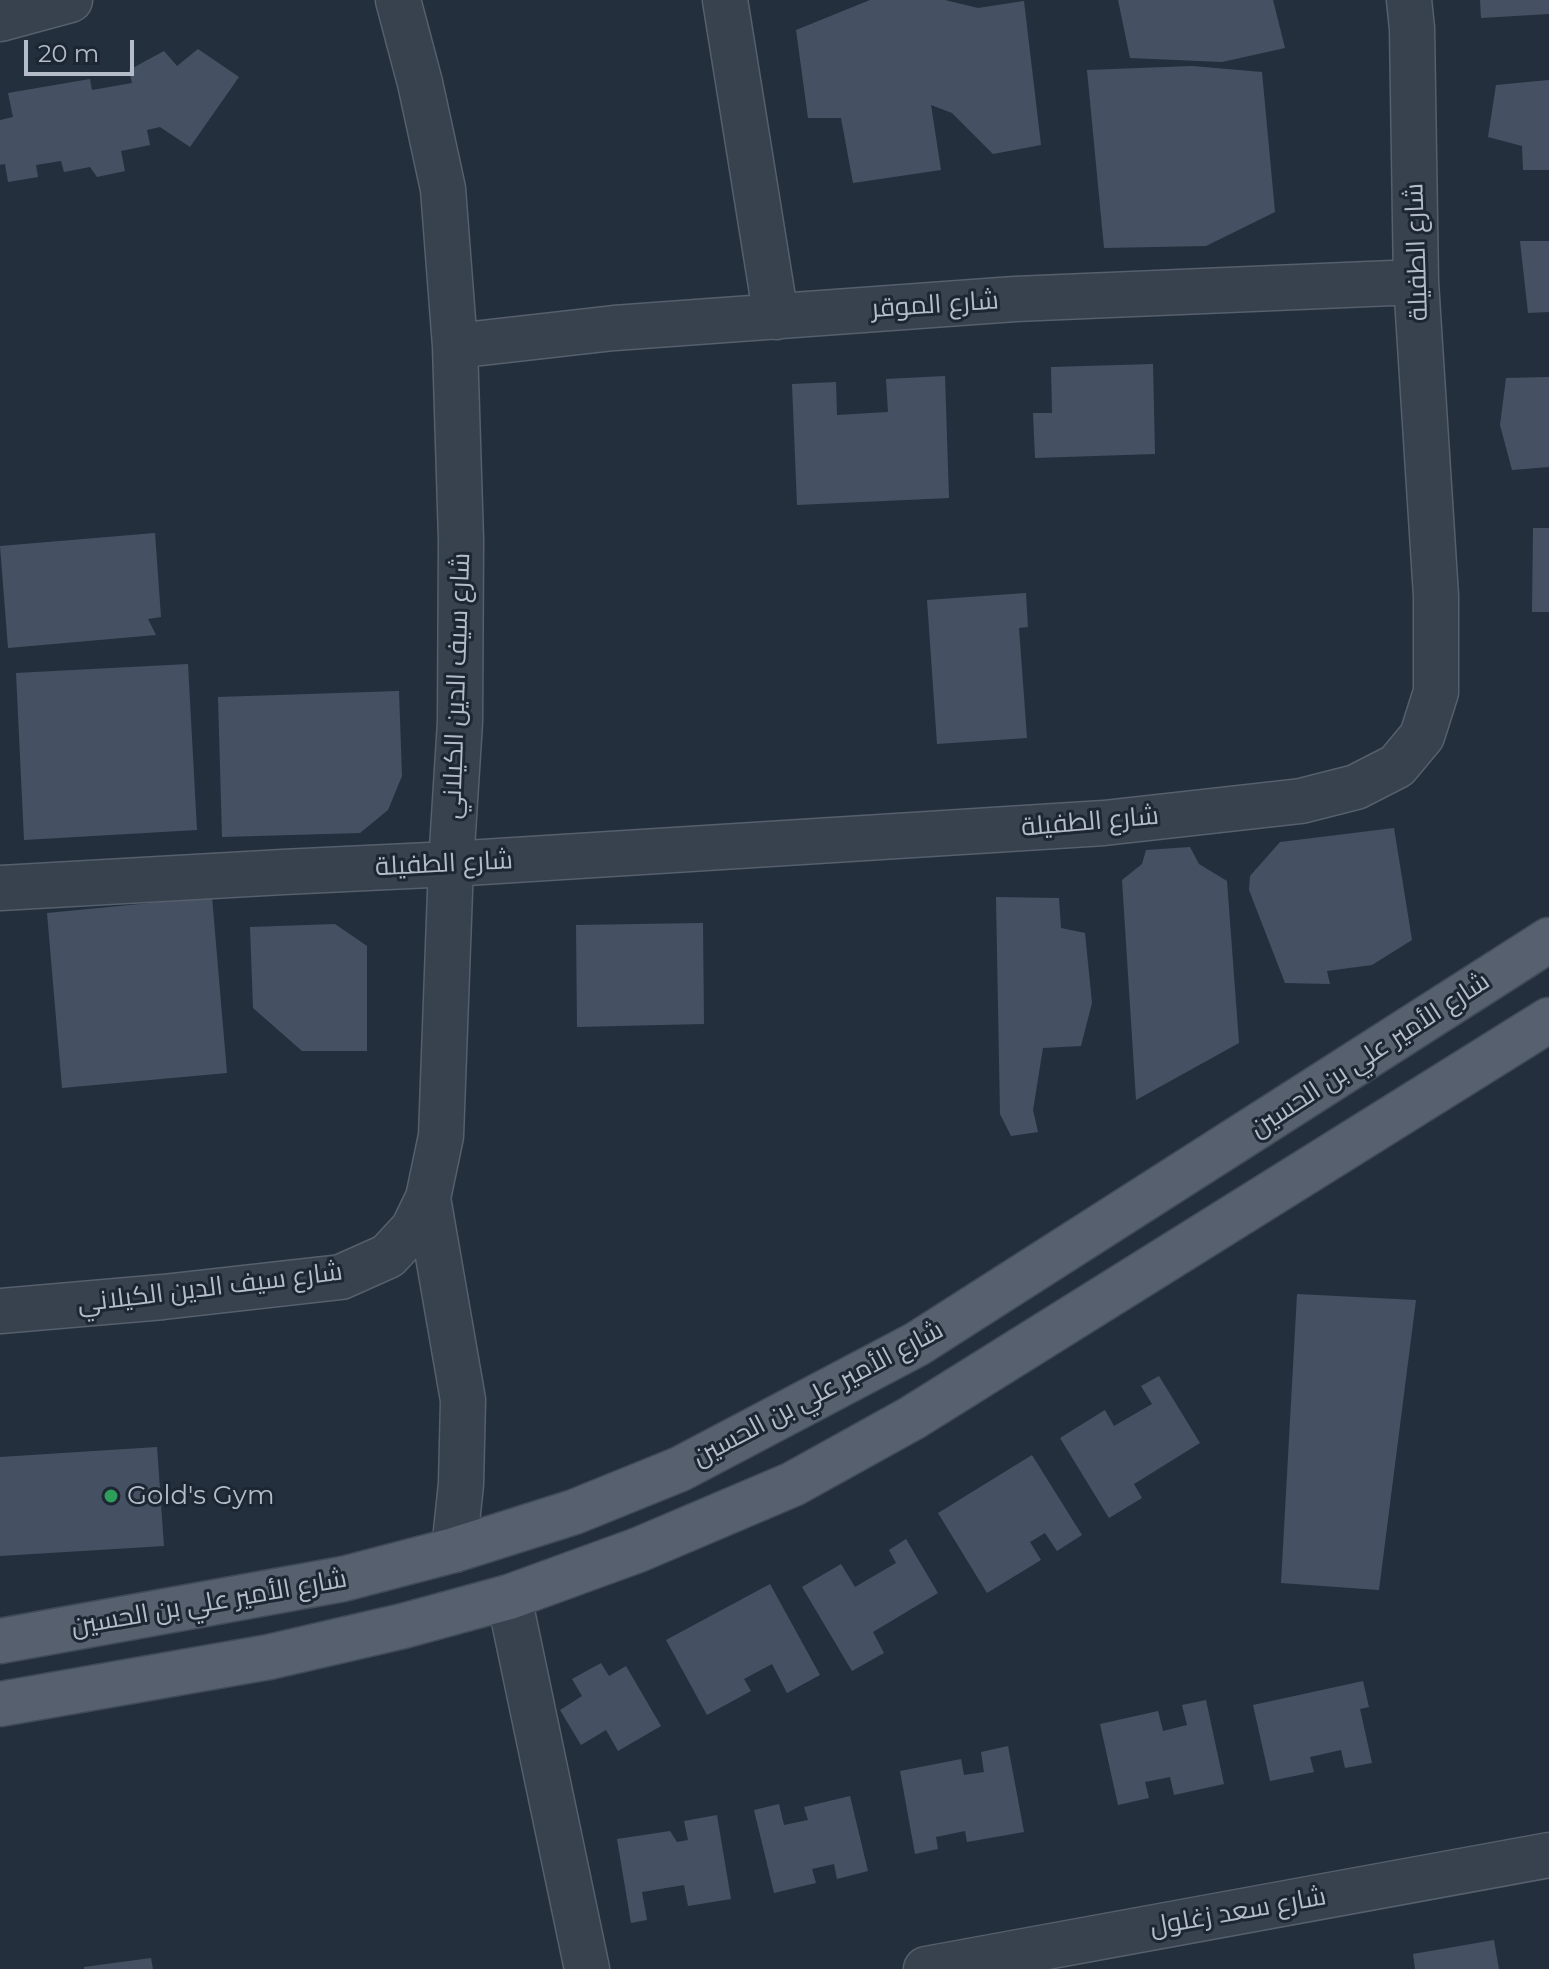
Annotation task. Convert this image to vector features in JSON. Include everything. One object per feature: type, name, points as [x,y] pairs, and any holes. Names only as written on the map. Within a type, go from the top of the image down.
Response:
[{"type":"main road","name":"شارع الأمير علي بن الحسين","points":[[0,1641],[343,1579],[454,1550],[574,1512],[680,1469],[917,1344],[1549,940]]},
{"type":"main road","points":[[0,1704],[269,1657],[403,1626],[509,1597],[638,1550],[793,1484],[912,1418],[1549,1020]]},
{"type":"street","points":[[0,19],[70,0]]},
{"type":"street","name":"شارع سيف الدين الكيلاني","points":[[0,1311],[341,1277],[388,1256],[413,1229],[428,1198],[441,1136],[451,864],[460,722],[461,540],[455,346],[443,189],[398,0]]},
{"type":"street","points":[[725,0],[776,317]]},
{"type":"street","name":"شارع الطفيلة","points":[[0,888],[451,864],[1104,823],[1301,801],[1356,787],[1397,766],[1422,736],[1436,692],[1436,596],[1416,282],[1409,0]]},
{"type":"street","name":"شارع الموقر","points":[[455,346],[614,328],[1015,299],[1416,282]]},
{"type":"street","points":[[428,1198],[463,1400],[461,1484],[454,1550]]},
{"type":"street","points":[[509,1597],[587,1969]]},
{"type":"street","name":"شارع سعد زغلول","points":[[926,1969],[1549,1855]]},
{"type":"building","points":[[870,0],[945,0],[978,8],[1024,1],[1041,145],[993,154],[952,113],[931,105],[941,170],[853,183],[841,118],[808,118],[796,30]]},
{"type":"building","points":[[1118,0],[1273,0],[1285,48],[1222,62],[1130,58]]},
{"type":"building","points":[[1480,0],[1549,0],[1549,14],[1481,18]]},
{"type":"building","points":[[198,49],[239,77],[190,147],[160,127],[147,130],[150,145],[121,151],[125,171],[97,177],[90,167],[64,172],[61,161],[36,165],[38,177],[8,182],[5,164],[0,165],[0,120],[13,117],[8,93],[90,79],[92,90],[132,83],[129,70],[164,51],[177,66]]},
{"type":"building","points":[[1192,66],[1262,72],[1275,212],[1206,246],[1104,248],[1087,70]]},
{"type":"building","points":[[1549,80],[1549,170],[1523,170],[1522,146],[1488,137],[1496,85]]},
{"type":"building","points":[[1520,241],[1549,241],[1549,312],[1528,313]]},
{"type":"building","points":[[1153,364],[1155,454],[1035,458],[1033,413],[1052,413],[1051,367]]},
{"type":"building","points":[[945,376],[949,498],[797,505],[792,384],[836,382],[837,415],[888,412],[886,379]]},
{"type":"building","points":[[1549,377],[1549,467],[1512,470],[1500,425],[1506,378]]},
{"type":"building","points":[[1533,528],[1549,528],[1549,612],[1532,612]]},
{"type":"building","points":[[155,533],[161,617],[148,619],[156,635],[8,648],[0,546]]},
{"type":"building","points":[[1026,593],[1028,627],[1019,628],[1027,738],[937,744],[927,600]]},
{"type":"building","points":[[188,664],[197,830],[24,840],[16,673]]},
{"type":"building","points":[[399,691],[402,776],[388,810],[360,833],[222,837],[218,697]]},
{"type":"building","points":[[1394,828],[1412,940],[1372,965],[1327,971],[1330,984],[1285,983],[1249,890],[1250,876],[1280,842]]},
{"type":"building","points":[[1190,847],[1199,864],[1227,881],[1239,1043],[1136,1100],[1122,880],[1142,864],[1146,850]]},
{"type":"building","points":[[212,897],[227,1073],[62,1088],[47,913]]},
{"type":"building","points":[[996,897],[1059,898],[1061,928],[1085,933],[1092,1003],[1081,1046],[1043,1048],[1033,1110],[1038,1132],[1011,1136],[1000,1114]]},
{"type":"building","points":[[703,923],[704,1024],[577,1027],[576,925]]},
{"type":"building","points":[[335,924],[367,946],[367,1051],[302,1051],[253,1008],[250,927]]},
{"type":"building","points":[[1297,1294],[1416,1300],[1379,1590],[1281,1583]]},
{"type":"building","points":[[1159,1376],[1200,1443],[1134,1484],[1142,1498],[1109,1518],[1060,1438],[1105,1410],[1114,1426],[1152,1404],[1141,1386]]},
{"type":"building","points":[[157,1447],[164,1546],[0,1556],[0,1457]]},
{"type":"building","points":[[1032,1455],[1082,1535],[1057,1551],[1045,1533],[1030,1542],[1041,1560],[987,1593],[938,1513]]},
{"type":"building","points":[[906,1539],[938,1593],[873,1632],[884,1653],[852,1671],[802,1587],[841,1564],[855,1587],[896,1563],[889,1550]]},
{"type":"building","points":[[770,1584],[820,1675],[787,1693],[772,1664],[744,1679],[751,1691],[707,1715],[666,1640]]},
{"type":"building","points":[[601,1663],[609,1676],[626,1666],[661,1726],[618,1751],[606,1730],[581,1745],[560,1710],[582,1696],[572,1679]]},
{"type":"building","points":[[1363,1681],[1369,1707],[1360,1709],[1372,1763],[1345,1768],[1341,1750],[1310,1757],[1314,1772],[1270,1781],[1253,1705]]},
{"type":"building","points":[[1206,1700],[1224,1784],[1174,1795],[1170,1777],[1145,1782],[1149,1798],[1118,1805],[1100,1724],[1158,1711],[1163,1731],[1187,1725],[1182,1705]]},
{"type":"building","points":[[1008,1746],[1024,1832],[967,1842],[965,1831],[936,1837],[938,1849],[915,1854],[900,1771],[961,1759],[964,1775],[984,1772],[981,1752]]},
{"type":"building","points":[[850,1796],[868,1871],[837,1879],[834,1864],[812,1869],[816,1883],[774,1893],[754,1810],[779,1804],[784,1825],[808,1820],[804,1807]]},
{"type":"building","points":[[717,1815],[731,1899],[688,1906],[684,1885],[642,1892],[647,1920],[631,1923],[617,1839],[670,1831],[677,1842],[688,1840],[684,1821]]},
{"type":"building","points":[[1494,1940],[1499,1969],[1415,1969],[1413,1954]]},
{"type":"building","points":[[151,1958],[153,1969],[84,1969],[84,1967]]},
{"type":"place","name":"Gold's Gym","points":[[111,1496]]}]
